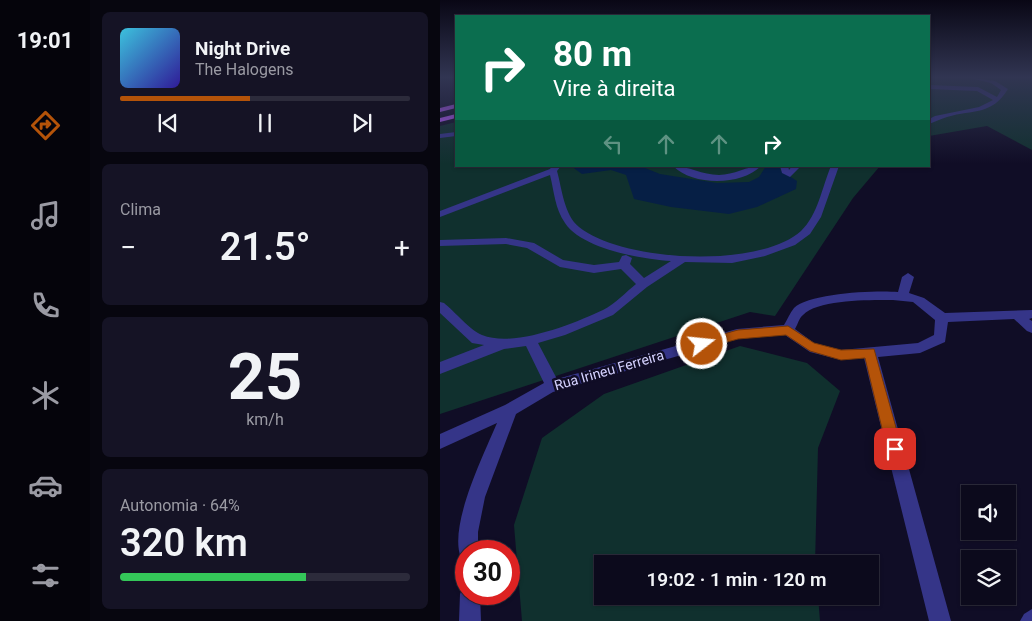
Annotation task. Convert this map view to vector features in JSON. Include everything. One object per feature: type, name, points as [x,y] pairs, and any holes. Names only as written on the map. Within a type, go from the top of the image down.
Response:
[{"type":"main road","points":[[440,110],[455,106]]},
{"type":"main road","points":[[440,120],[455,116]]},
{"type":"street","points":[[930,122],[944,115],[988,108],[991,106]]},
{"type":"street","points":[[440,136],[455,134]]},
{"type":"street","points":[[678,167],[685,172],[696,175],[721,177],[741,174],[755,167]]},
{"type":"street","points":[[784,167],[785,171],[790,174],[796,167]]},
{"type":"street","points":[[440,214],[555,169],[565,214],[574,228],[608,247],[627,253],[730,260],[775,250],[805,234],[817,218],[825,188],[835,167]]},
{"type":"street","points":[[440,243],[506,241],[530,245],[560,263],[594,269],[624,265]]},
{"type":"street","points":[[624,265],[627,253]]},
{"type":"street","points":[[440,368],[502,344],[530,340],[560,332],[609,312],[643,284],[682,258]]},
{"type":"street","points":[[624,265],[643,284]]},
{"type":"street","points":[[902,297],[908,277]]},
{"type":"street","points":[[942,318],[940,338],[920,348],[870,353],[841,355],[810,347],[788,330],[800,310],[819,302],[875,295],[917,299],[942,318],[1032,314]]},
{"type":"street","points":[[440,306],[476,339],[502,344]]},
{"type":"street","points":[[1017,315],[1032,328]]},
{"type":"street","name":"Rua Irineu Ferreira","points":[[440,442],[510,410],[553,386],[738,334],[788,330]]},
{"type":"street","points":[[530,340],[553,386]]},
{"type":"street","points":[[870,353],[940,621]]},
{"type":"street","points":[[468,540],[473,502],[510,410]]},
{"type":"street","points":[[469,620],[470,605]]},
{"type":"green space","points":[[930,106],[1032,106],[1032,150],[987,126],[930,136]]},
{"type":"green space","points":[[455,122],[455,167],[879,167],[853,198],[775,316],[750,312],[440,414],[440,126]]},
{"type":"green space","points":[[740,346],[807,363],[840,391],[818,448],[815,555],[594,555],[594,605],[819,605],[820,621],[522,621],[520,540],[515,540],[514,525],[542,438],[604,394]]},
{"type":"water","points":[[572,167],[642,167],[660,174],[717,183],[749,182],[759,177],[765,167],[782,167],[780,170],[797,181],[796,189],[757,207],[729,214],[671,207],[634,199],[626,175],[611,170],[582,174]]},
{"type":"route","points":[[702,344],[738,334],[788,330],[810,347],[841,355],[870,353],[895,449]]}]
